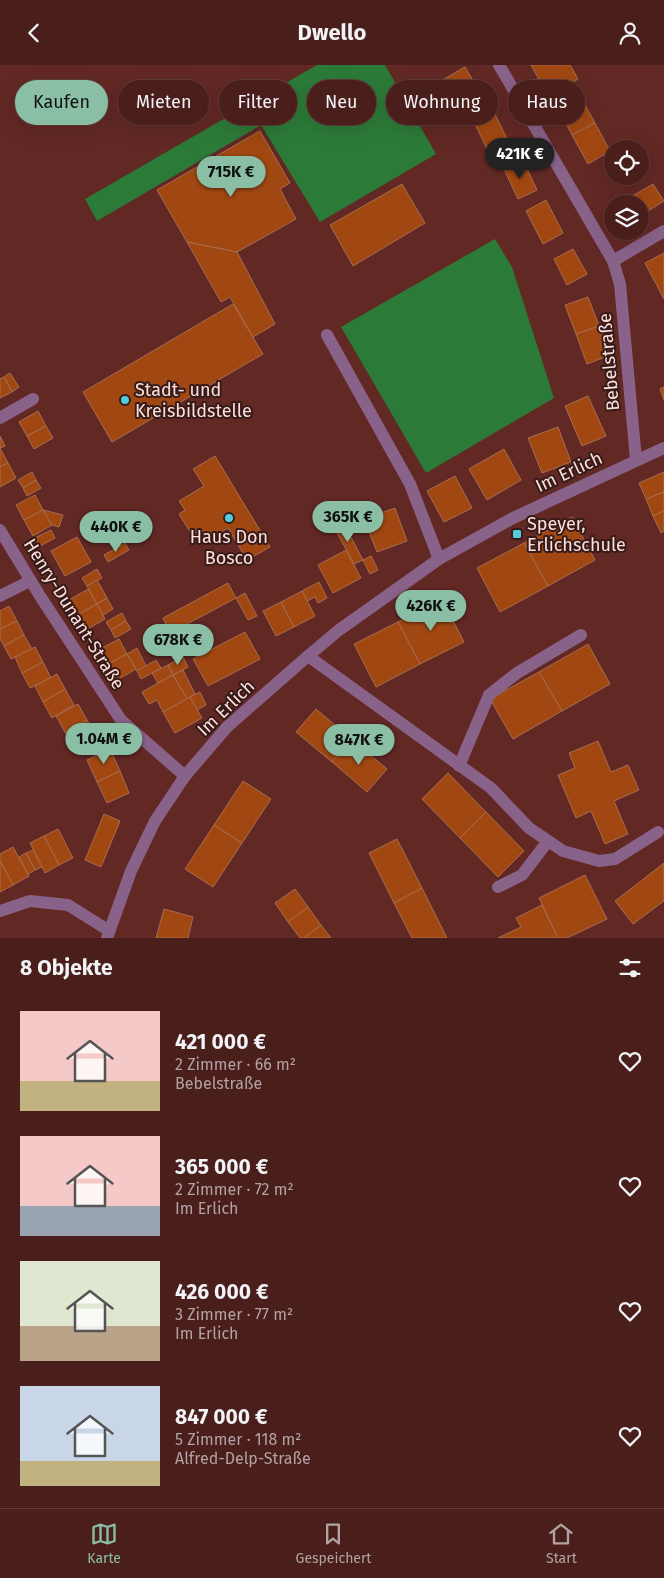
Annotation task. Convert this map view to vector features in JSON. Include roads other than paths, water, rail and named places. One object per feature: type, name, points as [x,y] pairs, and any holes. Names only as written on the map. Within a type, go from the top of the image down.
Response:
[{"type":"street","name":"Bebelstraße","points":[[499,65],[613,261],[620,283],[636,460]]},
{"type":"street","points":[[613,261],[664,231]]},
{"type":"street","points":[[327,335],[410,484],[438,559]]},
{"type":"street","points":[[0,417],[33,399]]},
{"type":"street","name":"Im Erlich","points":[[107,934],[131,871],[155,821],[185,777],[227,727],[308,656],[339,630],[438,559],[513,517],[664,448]]},
{"type":"street","name":"Henry-Dunant-Straße","points":[[0,530],[30,581],[121,720],[185,777]]},
{"type":"street","points":[[0,596],[30,581]]},
{"type":"street","points":[[459,766],[489,695],[517,673],[581,635]]},
{"type":"street","points":[[308,656],[490,788],[529,828],[563,851],[608,861],[615,859],[658,832]]},
{"type":"street","points":[[498,887],[522,875],[548,841]]},
{"type":"street","points":[[0,911],[30,901],[68,905],[107,934]]},
{"type":"place","name":"Stadt- und Kreisbildstelle","points":[[125,400]]},
{"type":"place","name":"Haus Don Bosco","points":[[229,518]]},
{"type":"place","name":"Speyer, Erlichschule","points":[[517,534]]}]
